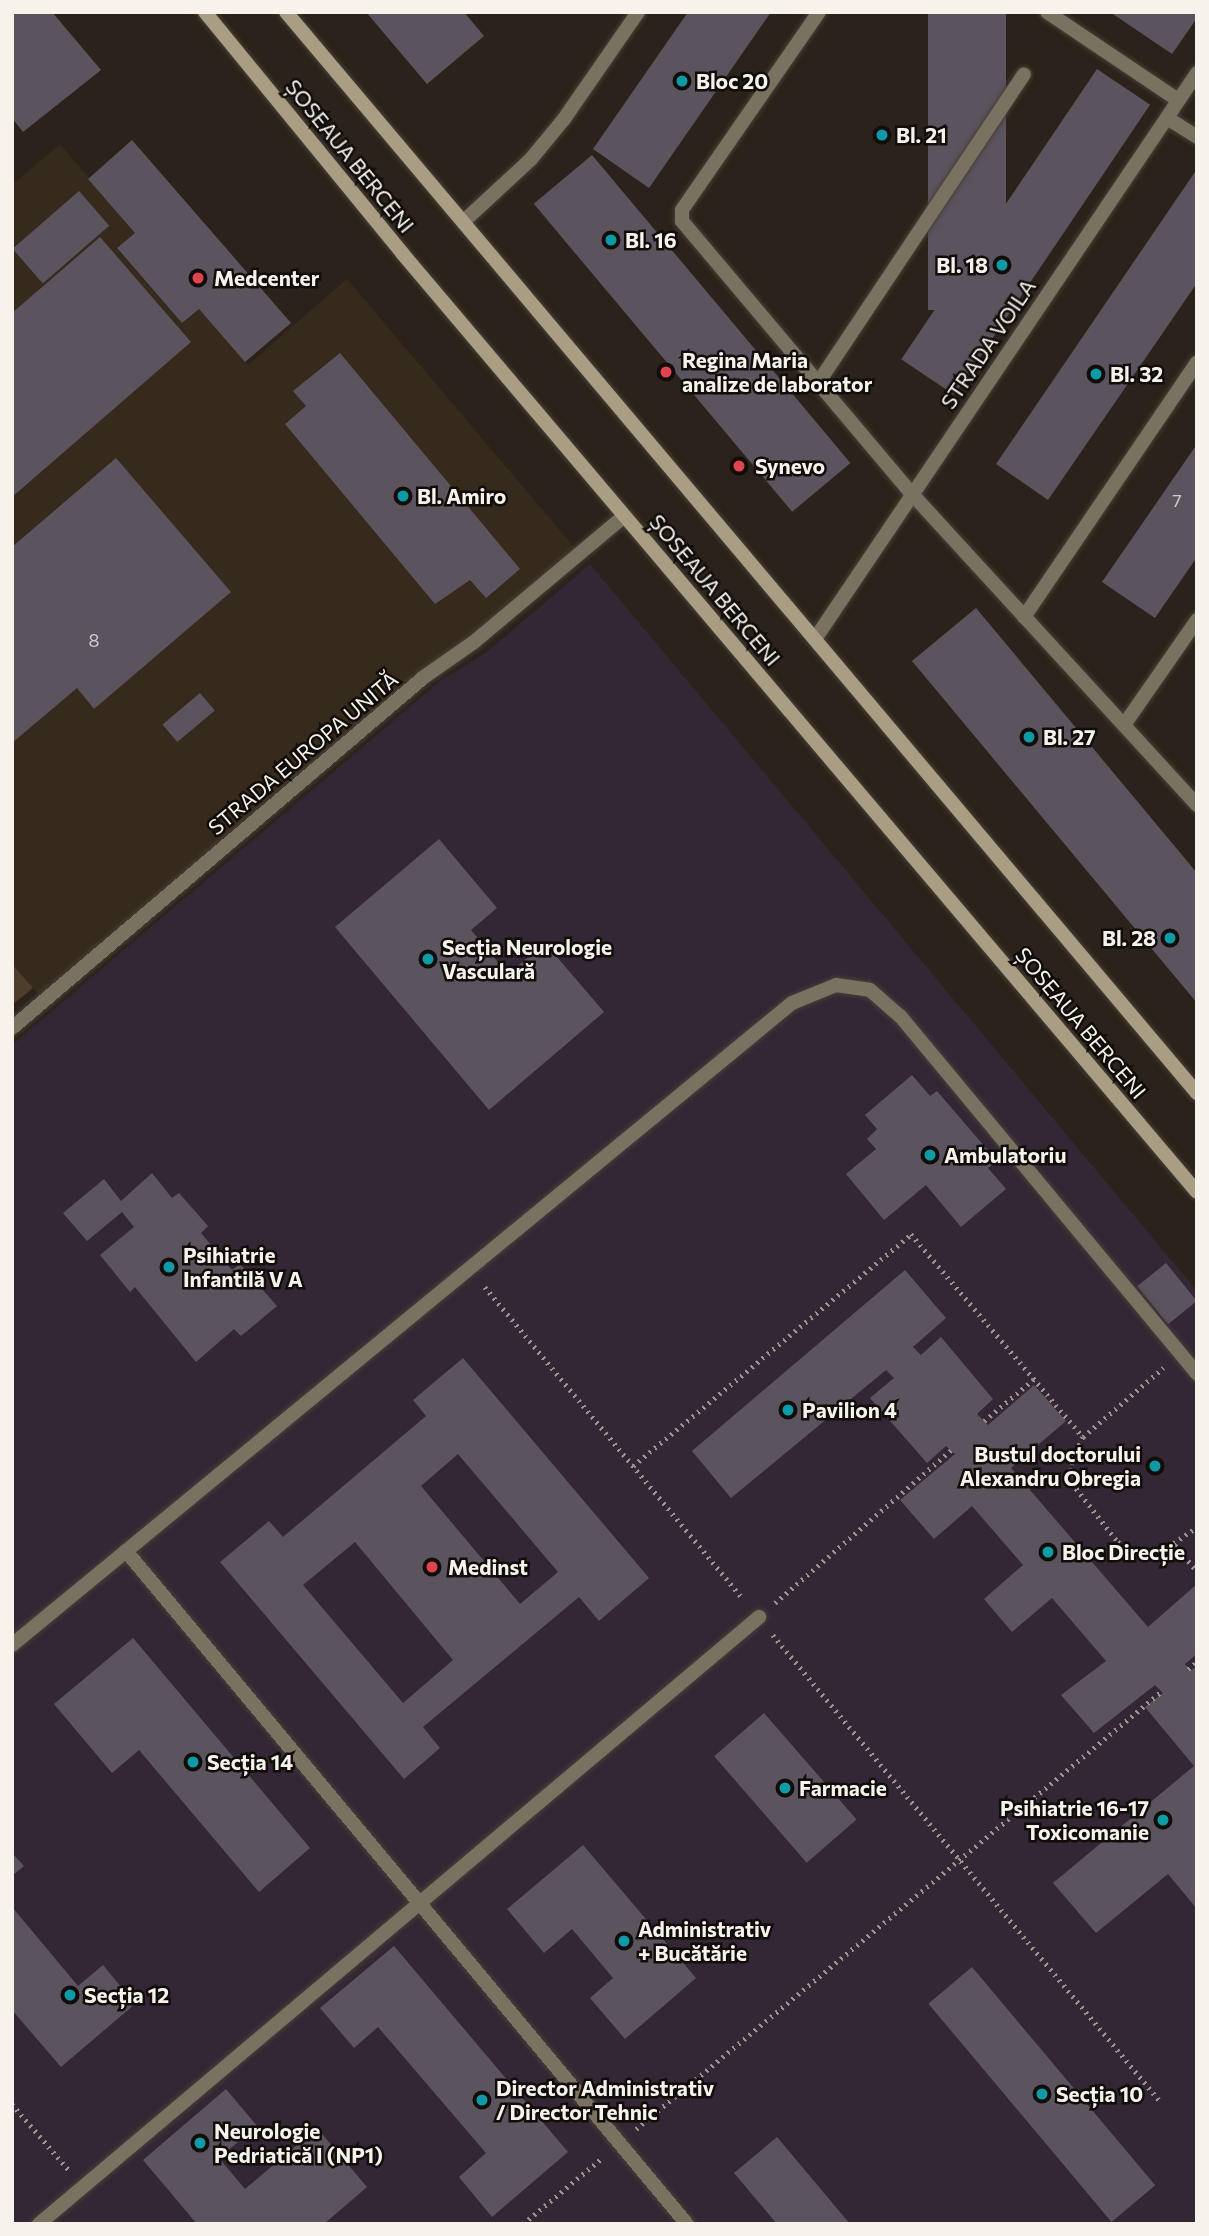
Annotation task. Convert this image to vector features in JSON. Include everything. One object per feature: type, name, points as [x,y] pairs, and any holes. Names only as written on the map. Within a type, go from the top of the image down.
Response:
[{"type":"main road","name":"ȘOSEAUA BERCENI","points":[[205,12],[624,516],[1197,1192]]},
{"type":"main road","name":"ȘOSEAUA BERCENI","points":[[286,12],[1197,1093]]},
{"type":"street","points":[[463,222],[488,202],[548,139],[638,12]]},
{"type":"street","points":[[819,12],[682,210],[682,221],[912,494],[1197,805]]},
{"type":"street","points":[[1047,12],[1178,100]]},
{"type":"street","name":"STRADA VOILA","points":[[815,639],[1197,73]]},
{"type":"street","points":[[818,383],[1024,74]]},
{"type":"street","points":[[1167,118],[1197,137]]},
{"type":"street","points":[[1024,617],[1197,362]]},
{"type":"street","name":"STRADA EUROPA UNITĂ","points":[[12,1028],[415,685],[474,642],[624,516]]},
{"type":"street","points":[[1124,725],[1197,620]]},
{"type":"street","points":[[12,1645],[792,1003],[836,985],[856,987],[884,999],[901,1017],[1197,1374]]},
{"type":"street","points":[[127,1551],[687,2224]]},
{"type":"street","points":[[38,2224],[758,1617]]},
{"type":"path","points":[[633,1466],[911,1234],[1083,1437]]},
{"type":"path","points":[[469,1268],[1159,2100]]},
{"type":"path","points":[[1180,1354],[1083,1437],[1070,1468],[1072,1483],[1105,1528],[1135,1551],[1149,1553],[1175,1545],[1197,1527]]},
{"type":"path","points":[[984,1421],[1034,1379]]},
{"type":"path","points":[[758,1617],[951,1450]]},
{"type":"path","points":[[1175,1545],[1197,1571]]},
{"type":"path","points":[[1188,1669],[1197,1662]]},
{"type":"path","points":[[523,2224],[1162,1691]]},
{"type":"path","points":[[12,2104],[83,2187]]},
{"type":"shaded area","points":[[60,144],[135,233],[117,249],[182,323],[199,309],[248,365],[347,279],[579,553],[44,1001],[12,964],[12,185]]},
{"type":"shaded area","points":[[590,564],[1197,1291],[1197,2224],[12,2224],[12,1045],[440,681],[487,652]]},
{"type":"shaded area","points":[[12,964],[33,988],[12,1005]]},
{"type":"building","points":[[12,12],[52,12],[101,70],[23,132],[12,118]]},
{"type":"building","points":[[366,12],[464,12],[484,36],[427,84]]},
{"type":"building","name":"Bloc 20","points":[[688,12],[771,12],[649,188],[593,149]]},
{"type":"building","points":[[928,12],[1006,12],[1006,310],[928,310]]},
{"type":"building","points":[[1110,12],[1197,12],[1197,18],[1172,54]]},
{"type":"building","name":"Bl. 18","points":[[1097,69],[1150,105],[954,395],[901,359]]},
{"type":"building","name":"Medcenter","points":[[132,140],[291,323],[245,362],[199,309],[182,323],[117,248],[135,233],[88,179]]},
{"type":"building","points":[[592,155],[850,463],[792,512],[534,204]]},
{"type":"building","name":"Bl. 32","points":[[1197,169],[1197,283],[1048,500],[996,464]]},
{"type":"building","points":[[79,191],[109,226],[43,283],[13,249]]},
{"type":"building","points":[[100,237],[191,342],[12,497],[12,313]]},
{"type":"building","name":"Bl. Amiro","points":[[340,353],[520,569],[486,598],[470,580],[435,604],[285,424],[306,406],[293,391]]},
{"type":"building","points":[[1197,444],[1197,557],[1155,618],[1102,582]]},
{"type":"building","points":[[116,458],[231,592],[94,709],[77,688],[12,743],[12,547]]},
{"type":"building","name":"Bl. 27","points":[[976,608],[1197,873],[1197,1003],[912,661]]},
{"type":"building","points":[[200,693],[215,711],[177,742],[162,724]]},
{"type":"building","name":"Secția Neurologie Vasculară","points":[[439,839],[497,908],[471,930],[508,974],[545,943],[604,1012],[489,1110],[335,927]]},
{"type":"building","name":"Ambulatoriu","points":[[912,1075],[930,1096],[937,1091],[997,1161],[988,1168],[1006,1189],[961,1227],[926,1185],[884,1220],[846,1174],[876,1149],[867,1139],[877,1129],[865,1115]]},
{"type":"building","name":"Psihiatrie Infantilă V A","points":[[152,1173],[172,1198],[179,1193],[208,1226],[201,1233],[232,1270],[240,1264],[277,1306],[241,1336],[234,1329],[196,1362],[135,1287],[130,1292],[100,1255],[134,1227],[122,1212],[87,1241],[63,1213],[104,1179],[121,1201]]},
{"type":"building","points":[[1166,1263],[1197,1301],[1168,1324],[1137,1286]]},
{"type":"building","points":[[905,1270],[946,1318],[913,1347],[921,1355],[941,1337],[993,1399],[977,1414],[988,1425],[1034,1385],[1066,1421],[1011,1468],[1148,1627],[1197,1584],[1197,1654],[1185,1664],[1190,1671],[1197,1666],[1197,1909],[1168,1874],[1096,1933],[1053,1883],[1194,1766],[1145,1707],[1163,1693],[1155,1685],[1094,1733],[1061,1695],[1106,1661],[1052,1598],[1012,1632],[984,1599],[1023,1565],[972,1506],[934,1539],[900,1500],[955,1454],[946,1446],[927,1463],[870,1398],[894,1378],[886,1370],[731,1498],[692,1451]]},
{"type":"building","name":"Medinst","points":[[463,1358],[649,1578],[599,1621],[579,1597],[423,1727],[440,1748],[404,1779],[220,1562],[269,1521],[283,1537],[426,1416],[413,1400]],"holes":[[[458,1454],[558,1572],[520,1604],[421,1486]],[[355,1542],[453,1660],[403,1703],[303,1585]]]},
{"type":"building","name":"Secția 14","points":[[133,1638],[310,1848],[259,1892],[139,1750],[112,1773],[54,1704]]},
{"type":"building","name":"Farmacie","points":[[764,1713],[857,1819],[807,1863],[714,1756]]},
{"type":"building","name":"Administrativ + Bucătărie","points":[[583,1845],[696,1978],[625,2039],[590,1998],[613,1978],[572,1929],[544,1953],[507,1909]]},
{"type":"building","points":[[12,1853],[24,1866],[12,1876]]},
{"type":"building","name":"Secția 12","points":[[12,1907],[78,1986],[103,1965],[135,2004],[61,2067],[12,2010]]},
{"type":"building","name":"Director Administrativ / Director Tehnic","points":[[394,1946],[568,2152],[492,2217],[459,2177],[486,2153],[378,2027],[354,2048],[320,2008]]},
{"type":"building","name":"Secția 10","points":[[972,1967],[1155,2185],[1112,2222],[928,2004]]},
{"type":"building","name":"Neurologie Pedriatică I (NP1)","points":[[226,2089],[257,2126],[219,2158],[245,2189],[317,2128],[367,2187],[324,2224],[197,2224],[143,2160]]},
{"type":"building","points":[[777,2137],[850,2224],[777,2224],[734,2173]]},
{"type":"place","name":"Bloc 20","points":[[682,81]]},
{"type":"place","name":"Bl. 21","points":[[882,135]]},
{"type":"place","name":"Bl. 16","points":[[611,240]]},
{"type":"place","name":"Bl. 18","points":[[1002,265]]},
{"type":"place","name":"Medcenter","points":[[198,278]]},
{"type":"place","name":"Regina Maria analize de laborator","points":[[666,372]]},
{"type":"place","name":"Bl. 32","points":[[1096,374]]},
{"type":"place","name":"Synevo","points":[[739,466]]},
{"type":"place","name":"Bl. Amiro","points":[[403,496]]},
{"type":"place","name":"Bl. 27","points":[[1029,737]]},
{"type":"place","name":"Bl. 28","points":[[1170,938]]},
{"type":"place","name":"Secția Neurologie Vasculară","points":[[428,959]]},
{"type":"place","name":"Ambulatoriu","points":[[930,1155]]},
{"type":"place","name":"Psihiatrie Infantilă V A","points":[[169,1267]]},
{"type":"place","name":"Pavilion 4","points":[[788,1410]]},
{"type":"place","name":"Bustul doctorului Alexandru Obregia","points":[[1155,1466]]},
{"type":"place","name":"Bloc Direcție","points":[[1048,1552]]},
{"type":"place","name":"Medinst","points":[[432,1567]]},
{"type":"place","name":"Secția 14","points":[[193,1762]]},
{"type":"place","name":"Farmacie","points":[[785,1788]]},
{"type":"place","name":"Psihiatrie 16-17 Toxicomanie","points":[[1163,1820]]},
{"type":"place","name":"Administrativ + Bucătărie","points":[[624,1941]]},
{"type":"place","name":"Secția 12","points":[[70,1995]]},
{"type":"place","name":"Secția 10","points":[[1042,2094]]},
{"type":"place","name":"Director Administrativ / Director Tehnic","points":[[482,2100]]},
{"type":"place","name":"Neurologie Pedriatică I (NP1)","points":[[200,2143]]}]
